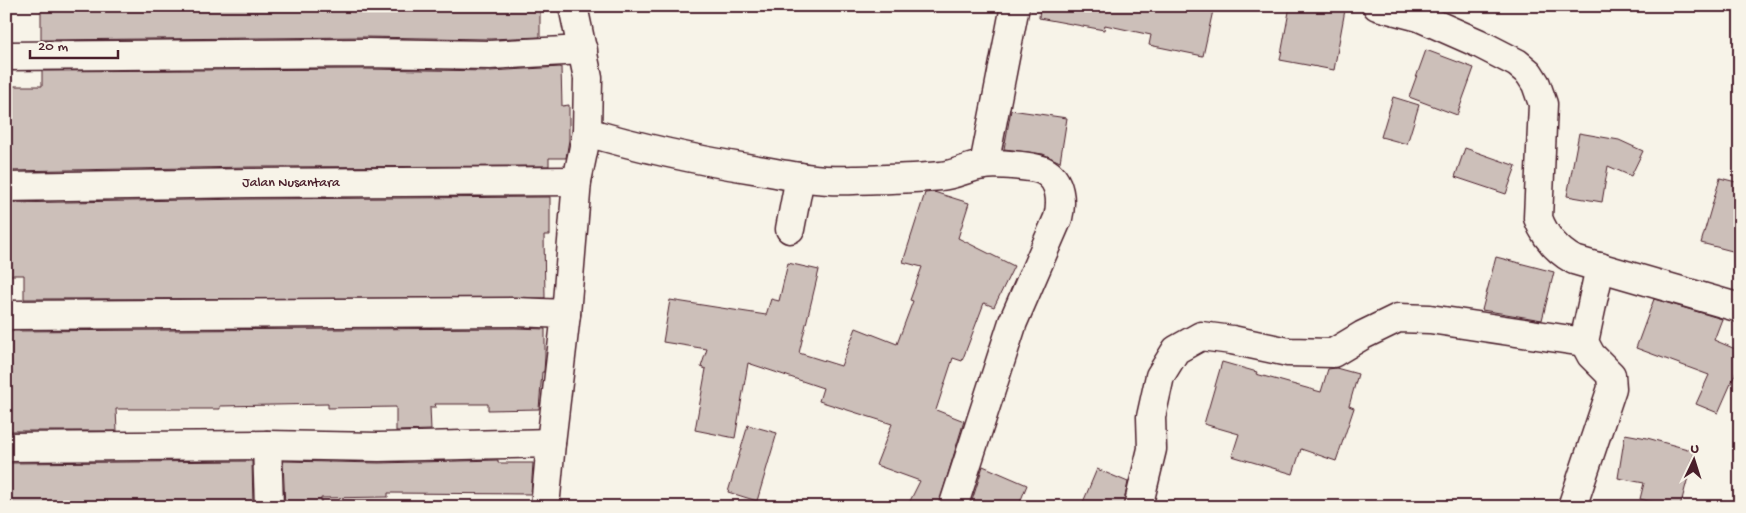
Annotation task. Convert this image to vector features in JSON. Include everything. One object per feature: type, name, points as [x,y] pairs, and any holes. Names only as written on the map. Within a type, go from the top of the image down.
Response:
[{"type":"street","points":[[545,507],[566,314],[577,181],[587,132],[588,78],[573,6]]},
{"type":"street","points":[[984,165],[1015,6]]},
{"type":"street","points":[[1377,6],[1419,17],[1517,63],[1529,73],[1536,84],[1543,104],[1538,218],[1543,231],[1562,253],[1574,260],[1740,308]]},
{"type":"street","points":[[6,56],[364,53],[490,55],[583,50]]},
{"type":"street","points":[[587,132],[634,146],[710,162],[800,177],[851,180],[943,176],[984,165],[1024,166],[1044,171],[1051,176],[1059,191],[1060,209],[1013,322],[953,507]]},
{"type":"street","points":[[790,229],[800,177]]},
{"type":"street","name":"Jalan Nusantara","points":[[6,187],[577,181]]},
{"type":"street","points":[[1572,507],[1612,388],[1611,375],[1591,356],[1584,342],[1600,267]]},
{"type":"street","points":[[6,315],[505,312],[566,314]]},
{"type":"street","points":[[1138,507],[1152,449],[1152,417],[1160,376],[1176,350],[1201,336],[1232,340],[1288,352],[1333,353],[1389,322],[1398,318],[1406,318],[1430,319],[1584,342]]},
{"type":"street","points":[[6,447],[267,445],[379,447],[551,443]]},
{"type":"street","points":[[267,445],[269,507]]},
{"type":"building","points":[[41,6],[540,6],[540,37],[490,39],[364,37],[41,40]]},
{"type":"building","points":[[1040,6],[1214,6],[1203,56],[1149,45],[1151,35],[1105,25],[1104,30],[1039,18]]},
{"type":"building","points":[[1290,6],[1325,6],[1345,10],[1334,70],[1280,60]]},
{"type":"building","points":[[1426,50],[1474,68],[1457,115],[1409,97]]},
{"type":"building","points":[[561,67],[562,106],[569,105],[569,140],[566,158],[549,158],[549,166],[250,167],[6,171],[6,86],[42,86],[42,71],[364,69],[490,71]]},
{"type":"building","points":[[1393,97],[1419,105],[1407,144],[1381,137]]},
{"type":"building","points":[[1011,110],[1067,118],[1060,162],[1043,154],[1004,149]]},
{"type":"building","points":[[1579,133],[1619,140],[1643,151],[1631,176],[1608,166],[1602,202],[1567,196]]},
{"type":"building","points":[[1465,148],[1516,166],[1506,194],[1455,177]]},
{"type":"building","points":[[1720,178],[1740,183],[1740,253],[1701,243]]},
{"type":"building","points":[[934,192],[969,203],[958,238],[1014,266],[994,307],[984,303],[962,361],[953,358],[936,410],[964,421],[938,507],[907,507],[920,481],[876,465],[892,424],[819,401],[823,388],[748,363],[735,438],[695,430],[706,369],[701,367],[707,349],[663,342],[670,300],[766,315],[771,299],[779,301],[788,263],[819,270],[799,353],[841,366],[856,328],[897,344],[913,301],[910,300],[922,267],[903,262],[925,193]]},
{"type":"building","points":[[550,197],[550,235],[544,235],[545,298],[24,299],[24,275],[6,275],[6,203]]},
{"type":"building","points":[[1496,257],[1554,272],[1542,320],[1482,310]]},
{"type":"building","points":[[1654,299],[1722,319],[1714,340],[1740,351],[1740,363],[1718,413],[1696,404],[1709,375],[1636,348]]},
{"type":"building","points":[[545,329],[544,372],[542,372],[539,409],[488,410],[488,404],[435,404],[436,407],[430,407],[431,430],[396,431],[396,407],[328,408],[328,404],[220,406],[220,409],[116,409],[117,431],[6,431],[6,331]]},
{"type":"building","points":[[1222,362],[1257,372],[1256,374],[1321,392],[1328,369],[1336,368],[1358,374],[1349,406],[1354,408],[1336,461],[1301,449],[1293,474],[1232,456],[1239,434],[1204,424]]},
{"type":"building","points":[[748,425],[777,433],[757,501],[728,492]]},
{"type":"building","points":[[1625,434],[1695,451],[1680,507],[1640,499],[1644,483],[1618,478]]},
{"type":"building","points":[[498,460],[498,463],[533,463],[531,494],[388,493],[388,497],[321,498],[321,507],[285,507],[283,461],[379,463]]},
{"type":"building","points":[[252,461],[253,507],[8,507],[7,463]]},
{"type":"building","points":[[983,466],[1027,485],[1018,507],[970,507]]},
{"type":"building","points":[[1097,469],[1128,482],[1123,507],[1081,507]]}]
